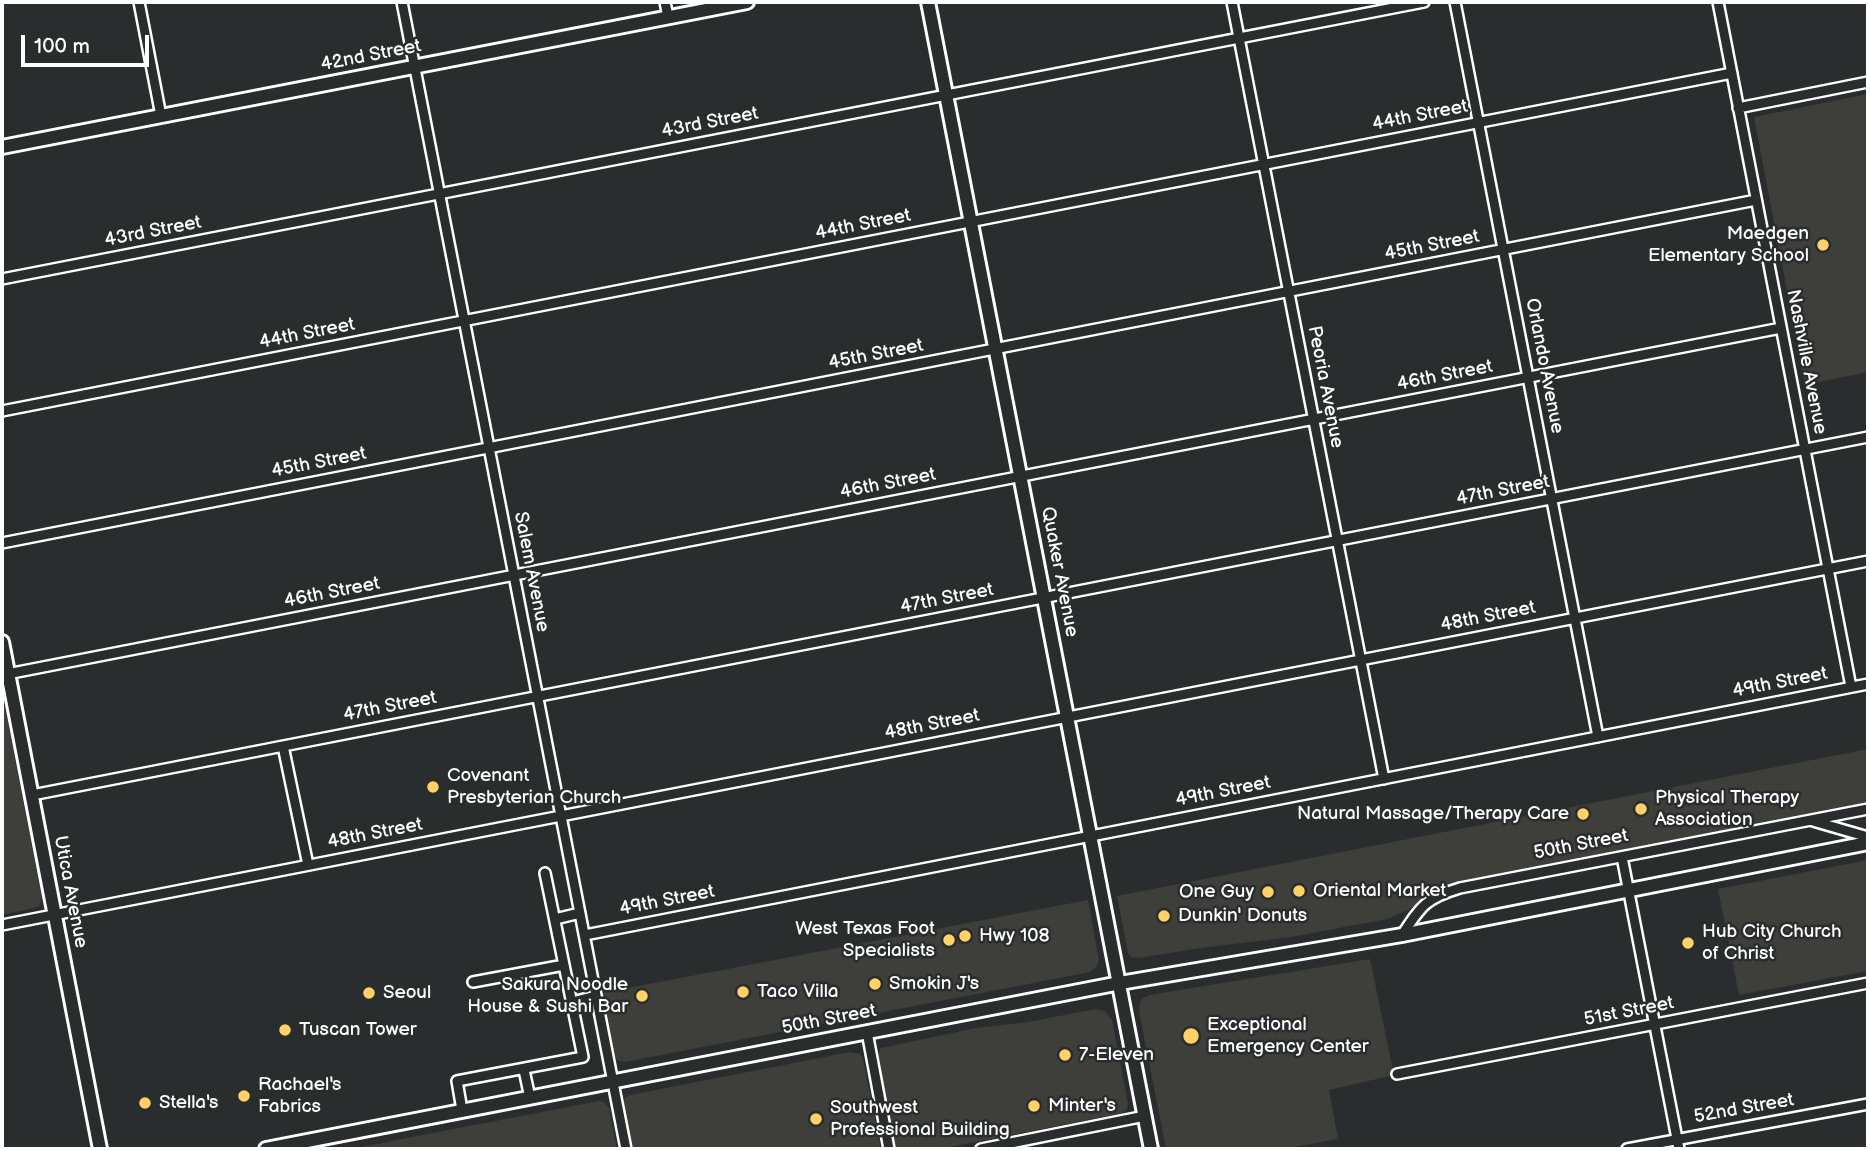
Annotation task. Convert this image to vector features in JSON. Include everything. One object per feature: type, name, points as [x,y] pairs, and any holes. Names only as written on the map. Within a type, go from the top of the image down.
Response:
[{"type":"main road","name":"42nd Street","points":[[2,147],[747,2]]},
{"type":"main road","name":"Quaker Avenue","points":[[928,2],[1151,1149]]},
{"type":"main road","name":"Utica Avenue","points":[[2,642],[5,674],[32,794],[100,1149]]},
{"type":"main road","name":"50th Street","points":[[266,1149],[1120,983],[1402,935],[1868,843]]},
{"type":"street","points":[[139,2],[161,116]]},
{"type":"street","name":"Salem Avenue","points":[[402,2],[626,1149]]},
{"type":"street","points":[[665,2],[668,17]]},
{"type":"street","name":"Peoria Avenue","points":[[1232,2],[1384,779]]},
{"type":"street","name":"43rd Street","points":[[2,279],[1424,2]]},
{"type":"street","name":"Orlando Avenue","points":[[1455,2],[1598,737]]},
{"type":"street","name":"Nashville Avenue","points":[[1718,2],[1851,687]]},
{"type":"street","name":"44th Street","points":[[2,411],[1732,73]]},
{"type":"street","points":[[1738,108],[1868,82]]},
{"type":"street","name":"45th Street","points":[[2,543],[1756,200]]},
{"type":"street","name":"46th Street","points":[[5,674],[1781,328]]},
{"type":"street","name":"47th Street","points":[[32,794],[1868,437]]},
{"type":"street","name":"48th Street","points":[[2,925],[1868,561]]},
{"type":"street","name":"49th Street","points":[[585,935],[1868,684]]},
{"type":"street","points":[[283,746],[307,865]]},
{"type":"street","name":"50th Street","points":[[1402,935],[1419,909],[1429,900],[1460,888],[1868,809]]},
{"type":"street","points":[[1811,820],[1868,837]]},
{"type":"street","points":[[1622,857],[1678,1144]]},
{"type":"street","points":[[462,1110],[457,1081],[583,1058],[545,873]]},
{"type":"street","points":[[555,919],[580,914]]},
{"type":"street","points":[[473,982],[564,965]]},
{"type":"street","name":"51st Street","points":[[1396,1074],[1868,984]]},
{"type":"street","points":[[572,1002],[596,996]]},
{"type":"street","points":[[867,1032],[889,1149]]},
{"type":"street","points":[[524,1070],[530,1098]]},
{"type":"street","name":"52nd Street","points":[[1627,1149],[1678,1144],[1868,1104]]},
{"type":"street","points":[[981,1149],[1145,1116]]},
{"type":"shaded area","name":"Maedgen Elementary School","points":[[1868,94],[1868,372],[1805,385],[1754,117]]},
{"type":"shaded area","points":[[2,692],[42,899],[39,906],[34,908],[2,915]]},
{"type":"shaded area","points":[[1868,749],[1868,804],[1450,885],[1433,891],[1410,909],[1388,919],[1291,937],[1138,958],[1131,957],[1128,953],[1117,896]]},
{"type":"shaded area","points":[[1868,860],[1868,971],[1739,995],[1718,889]]},
{"type":"shaded area","points":[[1088,900],[1099,960],[1090,972],[625,1062],[614,1056],[602,993]]},
{"type":"shaded area","points":[[1370,959],[1394,1075],[1329,1090],[1338,1139],[1283,1149],[1166,1149],[1139,1011],[1143,998]]},
{"type":"shaded area","points":[[1096,1009],[1105,1011],[1112,1020],[1128,1103],[1123,1113],[940,1149],[895,1149],[877,1056],[881,1048],[976,1028],[1028,1022]]},
{"type":"shaded area","points":[[850,1052],[860,1054],[863,1059],[881,1149],[632,1149],[623,1104],[625,1098],[630,1095]]},
{"type":"shaded area","points":[[599,1101],[609,1108],[617,1149],[350,1149]]},
{"type":"place","name":"Maedgen Elementary School","points":[[1823,245]]},
{"type":"place","name":"Covenant Presbyterian Church","points":[[433,787]]},
{"type":"place","name":"Physical Therapy Association","points":[[1641,809]]},
{"type":"place","name":"Natural Massage/Therapy Care","points":[[1583,814]]},
{"type":"place","name":"Oriental Market","points":[[1299,891]]},
{"type":"place","name":"One Guy","points":[[1268,892]]},
{"type":"place","name":"Dunkin' Donuts","points":[[1164,916]]},
{"type":"place","name":"Hwy 108","points":[[965,936]]},
{"type":"place","name":"West Texas Foot Specialists","points":[[949,940]]},
{"type":"place","name":"Hub City Church of Christ","points":[[1688,943]]},
{"type":"place","name":"Smokin J's","points":[[875,984]]},
{"type":"place","name":"Taco Villa","points":[[743,992]]},
{"type":"place","name":"Seoul","points":[[369,993]]},
{"type":"place","name":"Sakura Noodle House & Sushi Bar","points":[[642,996]]},
{"type":"place","name":"Tuscan Tower","points":[[285,1030]]},
{"type":"place","name":"Exceptional Emergency Center","points":[[1191,1036]]},
{"type":"place","name":"7-Eleven","points":[[1065,1055]]},
{"type":"place","name":"Rachael's Fabrics","points":[[244,1096]]},
{"type":"place","name":"Stella's","points":[[145,1103]]},
{"type":"place","name":"Minter's","points":[[1034,1106]]},
{"type":"place","name":"Southwest Professional Building","points":[[816,1119]]}]
